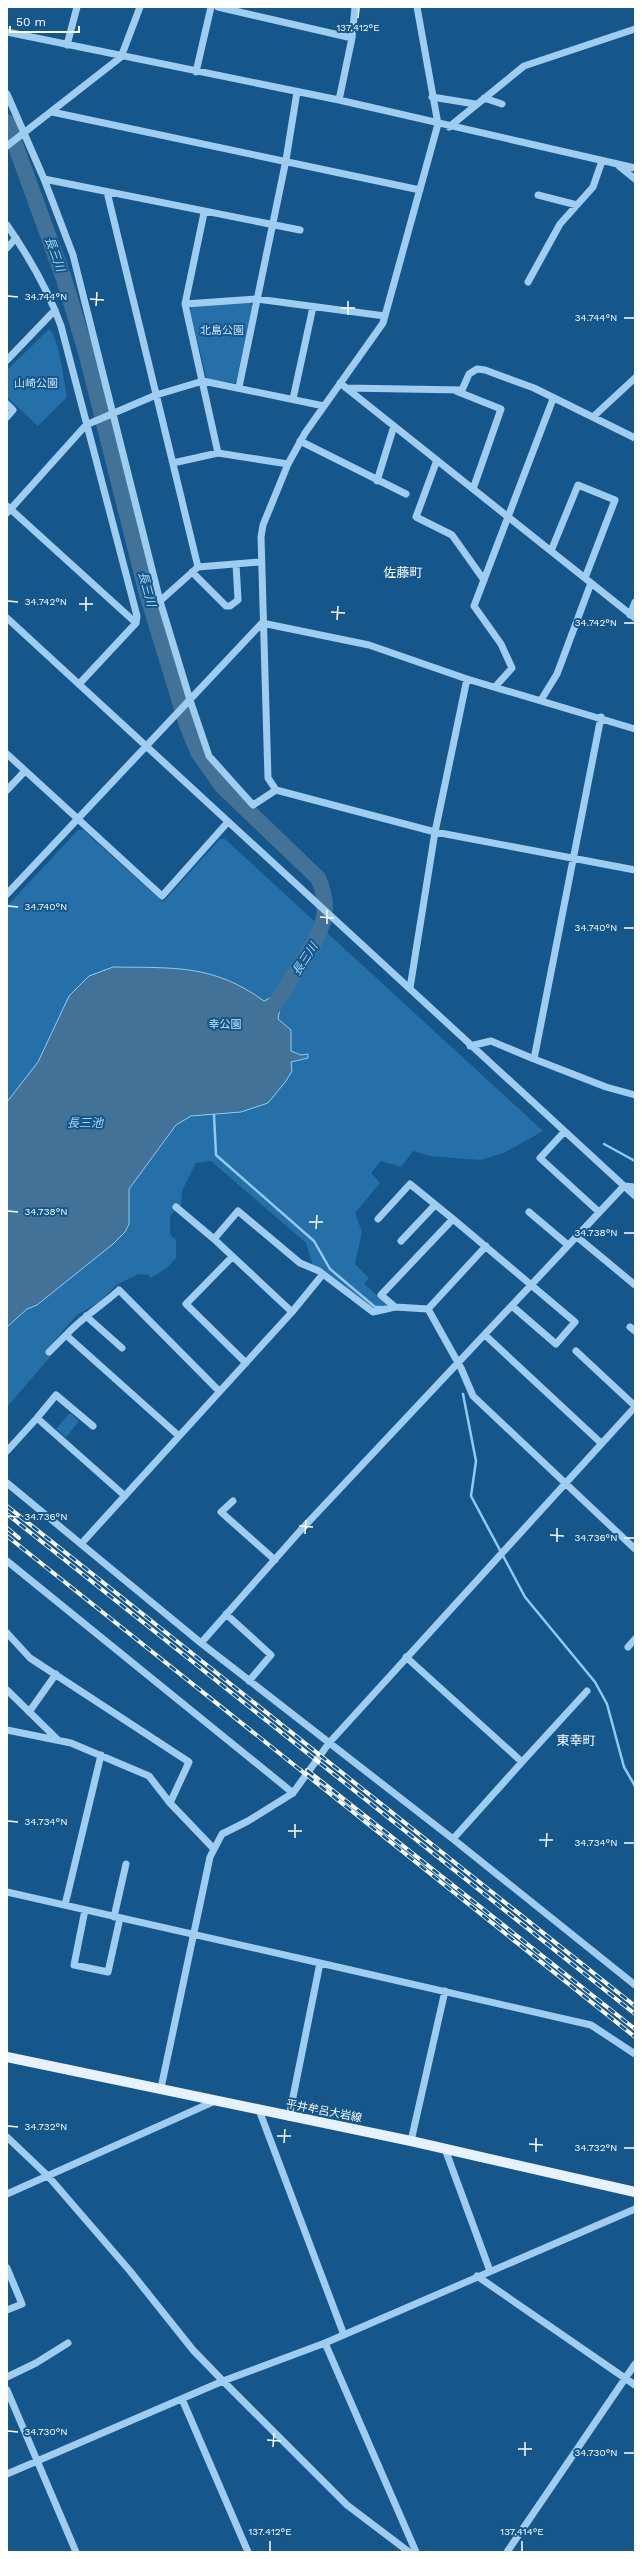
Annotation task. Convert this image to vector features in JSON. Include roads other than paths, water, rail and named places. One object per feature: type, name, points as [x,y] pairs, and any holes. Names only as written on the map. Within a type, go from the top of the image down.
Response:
[{"type":"main road","name":"平井牟呂大岩線","points":[[7,2057],[161,2088],[289,2117],[411,2141],[444,2150],[635,2192]]},
{"type":"street","points":[[67,45],[77,7]]},
{"type":"street","points":[[7,146],[25,134],[121,57],[140,7]]},
{"type":"street","points":[[196,72],[211,7]]},
{"type":"street","points":[[218,7],[352,38]]},
{"type":"street","points":[[339,100],[352,38],[355,7]]},
{"type":"street","points":[[417,7],[438,124],[383,323],[343,386],[324,406],[300,441],[288,464],[263,525],[260,562],[268,778],[276,790],[435,832],[635,870]]},
{"type":"street","points":[[449,127],[475,104],[524,66],[635,28]]},
{"type":"street","points":[[7,32],[121,57],[339,100],[449,127],[635,168]]},
{"type":"street","points":[[239,387],[271,226],[286,160],[297,92]]},
{"type":"street","points":[[7,94],[44,179],[73,255],[160,600],[190,700],[209,756],[234,786],[253,805],[276,790]]},
{"type":"street","points":[[432,97],[475,104]]},
{"type":"street","points":[[484,98],[502,104]]},
{"type":"street","points":[[52,112],[286,160],[420,190]]},
{"type":"street","points":[[528,282],[560,224],[593,187],[602,161]]},
{"type":"street","points":[[618,164],[635,178]]},
{"type":"street","points":[[44,179],[204,213],[300,230]]},
{"type":"street","points":[[107,192],[173,463],[195,570],[226,606],[230,606],[238,600],[236,564]]},
{"type":"street","points":[[538,195],[577,205]]},
{"type":"street","points":[[204,213],[185,304],[218,453]]},
{"type":"street","points":[[7,225],[36,268],[55,310],[136,616],[136,623],[80,684]]},
{"type":"street","points":[[7,248],[16,238]]},
{"type":"street","points":[[185,304],[257,299],[385,316]]},
{"type":"street","points":[[293,399],[313,307]]},
{"type":"street","points":[[7,360],[55,310]]},
{"type":"street","points":[[343,386],[462,390],[468,374],[478,369],[484,370],[534,388],[553,399],[594,416],[635,438]]},
{"type":"street","points":[[594,416],[635,378]]},
{"type":"street","points":[[136,623],[8,509],[86,426],[156,395],[203,381],[239,387],[324,406]]},
{"type":"street","points":[[343,386],[633,616]]},
{"type":"street","points":[[452,389],[500,409],[473,489]]},
{"type":"street","points":[[495,687],[512,668],[501,644],[474,606],[553,399]]},
{"type":"street","points":[[7,404],[13,410],[7,417]]},
{"type":"street","points":[[377,481],[394,426]]},
{"type":"street","points":[[300,441],[377,481],[406,494]]},
{"type":"street","points":[[173,463],[218,453],[288,464]]},
{"type":"street","points":[[437,460],[416,517],[452,535],[484,580]]},
{"type":"street","points":[[551,551],[578,485],[615,500],[585,578]]},
{"type":"street","points":[[160,600],[195,570],[260,562]]},
{"type":"street","points":[[541,700],[557,674],[591,583]]},
{"type":"street","points":[[633,616],[635,602]]},
{"type":"street","points":[[7,618],[80,684],[228,823],[410,988],[470,1046],[635,1196]]},
{"type":"street","points":[[262,623],[369,645],[467,679],[635,729]]},
{"type":"street","points":[[7,894],[262,623]]},
{"type":"street","points":[[410,988],[435,832],[467,679]]},
{"type":"street","points":[[534,1059],[600,718]]},
{"type":"street","points":[[7,754],[162,896],[228,823]]},
{"type":"street","points":[[7,790],[25,771]]},
{"type":"street","points":[[470,1046],[491,1041],[606,1087],[635,1095]]},
{"type":"street","points":[[564,1132],[540,1158],[599,1212]]},
{"type":"street","points":[[378,1219],[410,1184],[532,1284],[575,1322],[556,1344],[512,1306]]},
{"type":"street","points":[[624,1186],[635,1187]]},
{"type":"street","points":[[201,1643],[274,1560],[624,1186]]},
{"type":"street","points":[[401,1241],[435,1205]]},
{"type":"street","points":[[176,1207],[214,1239],[292,1312]]},
{"type":"street","points":[[214,1239],[238,1211],[300,1264],[323,1274],[372,1312],[394,1307],[428,1309]]},
{"type":"street","points":[[529,1212],[568,1245]]},
{"type":"street","points":[[394,1307],[381,1295],[453,1219]]},
{"type":"street","points":[[576,1236],[635,1285]]},
{"type":"street","points":[[428,1309],[486,1246]]},
{"type":"street","points":[[232,1257],[186,1304],[246,1363]]},
{"type":"street","points":[[81,1544],[292,1312],[323,1274]]},
{"type":"street","points":[[49,1352],[86,1316],[102,1305],[119,1290],[219,1391]]},
{"type":"street","points":[[428,1309],[473,1396],[635,1549]]},
{"type":"street","points":[[86,1316],[122,1348]]},
{"type":"street","points":[[66,1335],[179,1436]]},
{"type":"street","points":[[485,1335],[601,1443]]},
{"type":"street","points":[[161,2088],[192,1934],[210,1857],[222,1834],[248,1821],[293,1793],[329,1744],[406,1657],[635,1406],[576,1351]]},
{"type":"street","points":[[7,1451],[56,1395],[93,1426]]},
{"type":"street","points":[[37,1418],[125,1496]]},
{"type":"street","points":[[7,1483],[201,1643],[453,1839],[635,1985]]},
{"type":"street","points":[[233,1501],[221,1512],[274,1560]]},
{"type":"street","points":[[7,1561],[293,1793]]},
{"type":"street","points":[[226,1614],[271,1655],[249,1681]]},
{"type":"street","points":[[7,1633],[30,1658],[189,1762],[170,1803]]},
{"type":"street","points":[[628,1647],[635,1639]]},
{"type":"street","points":[[406,1657],[522,1762]]},
{"type":"street","points":[[29,1712],[56,1674]]},
{"type":"street","points":[[7,1690],[58,1740]]},
{"type":"street","points":[[453,1839],[587,1691]]},
{"type":"street","points":[[7,1730],[58,1740],[149,1776],[170,1803],[214,1849]]},
{"type":"street","points":[[65,1905],[101,1756]]},
{"type":"street","points":[[85,1910],[74,1965],[108,1972],[126,1864]]},
{"type":"street","points":[[7,1892],[591,2025],[635,2054]]},
{"type":"street","points":[[289,2117],[320,1963]]},
{"type":"street","points":[[411,2141],[445,1991]]},
{"type":"street","points":[[7,2194],[215,2101]]},
{"type":"street","points":[[259,2110],[344,2335]]},
{"type":"street","points":[[7,2137],[48,2176],[130,2271],[193,2350],[223,2381],[347,2505],[409,2552]]},
{"type":"street","points":[[444,2150],[490,2271]]},
{"type":"street","points":[[7,2474],[223,2381],[344,2335],[635,2209]]},
{"type":"street","points":[[7,2268],[22,2304],[7,2310]]},
{"type":"street","points":[[478,2276],[635,2385]]},
{"type":"street","points":[[7,2377],[36,2363],[68,2343]]},
{"type":"street","points":[[325,2343],[416,2552]]},
{"type":"street","points":[[507,2552],[635,2364]]},
{"type":"street","points":[[8,2395],[76,2552]]},
{"type":"street","points":[[182,2399],[248,2552]]},
{"type":"water","name":"長三池","points":[[113,967],[174,968],[192,970],[227,980],[264,1001],[270,998],[280,1008],[278,1019],[291,1030],[291,1051],[301,1055],[308,1054],[308,1058],[291,1062],[292,1071],[268,1103],[241,1112],[191,1116],[176,1125],[129,1189],[129,1224],[125,1232],[113,1244],[37,1305],[27,1309],[7,1327],[7,1102],[38,1062],[69,996],[89,976]]},
{"type":"waterway","name":"長三川","points":[[7,122],[64,279],[86,352],[147,594],[187,725],[198,752],[222,786],[318,878],[323,891],[325,903],[324,914],[318,935],[274,1006]]},
{"type":"waterway","points":[[214,1115],[216,1155],[314,1241],[330,1269],[375,1307],[381,1307]]},
{"type":"waterway","points":[[604,1144],[635,1161]]},
{"type":"waterway","points":[[463,1394],[476,1461],[471,1496],[525,1597],[595,1682],[607,1704],[624,1767],[635,1786]]},
{"type":"railway","points":[[7,1506],[635,2006]]},
{"type":"railway","points":[[7,1514],[635,2014]]},
{"type":"railway","points":[[7,1528],[19,1538]]},
{"type":"railway","points":[[7,1536],[635,2037]]},
{"type":"railway","points":[[307,1770],[635,2029]]},
{"type":"district","name":"佐藤町","points":[[403,572]]},
{"type":"district","name":"東幸町","points":[[576,1740]]},
{"type":"park label","name":"北島公園","points":[[222,330]]},
{"type":"park label","name":"山崎公園","points":[[36,383]]},
{"type":"park label","name":"幸公園","points":[[225,1024]]}]
